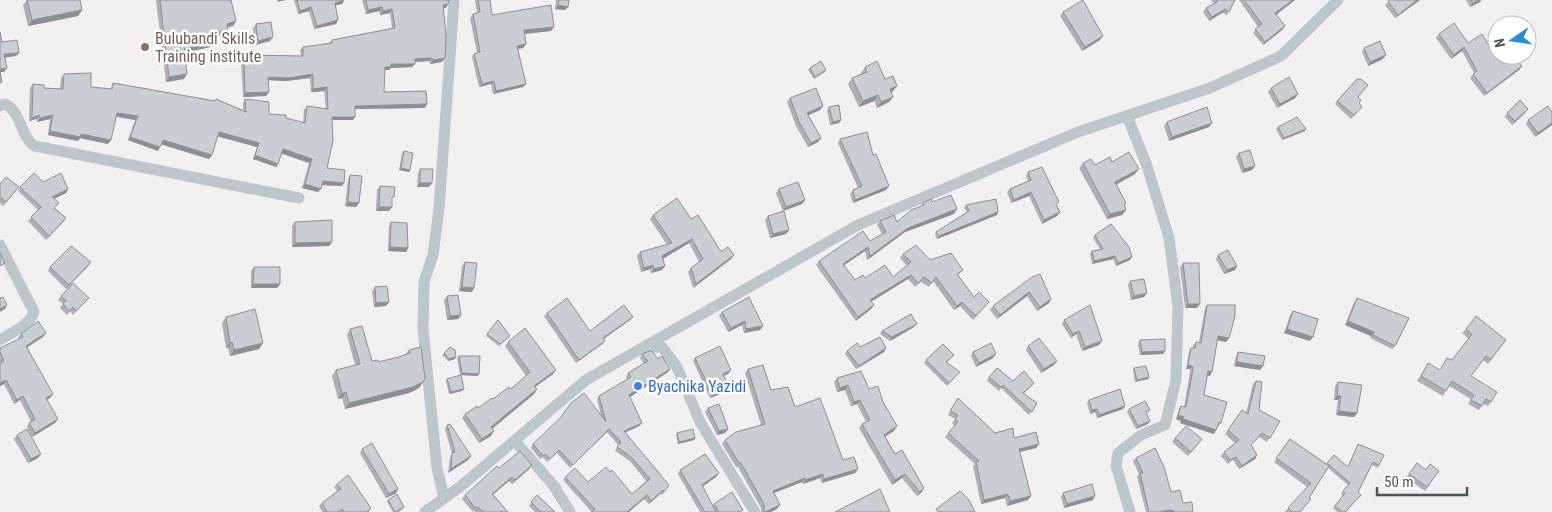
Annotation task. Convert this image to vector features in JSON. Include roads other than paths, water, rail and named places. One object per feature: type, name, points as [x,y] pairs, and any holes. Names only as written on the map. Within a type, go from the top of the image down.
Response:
[{"type":"street","points":[[444,498],[437,468],[424,319],[424,282],[433,256],[439,208],[454,0]]},
{"type":"street","points":[[425,512],[586,380],[858,225],[1078,132],[1210,88],[1281,56],[1338,0]]},
{"type":"street","points":[[0,106],[5,104],[12,108],[30,143],[35,146],[299,198]]},
{"type":"street","points":[[1127,116],[1147,166],[1169,238],[1178,306],[1176,380],[1165,425],[1141,435],[1118,453],[1116,466],[1130,512]]},
{"type":"street","points":[[0,244],[34,312],[32,318],[26,324],[0,340]]},
{"type":"street","points":[[644,347],[662,347],[677,367],[700,422],[755,512]]},
{"type":"street","points":[[515,440],[554,486],[570,512]]},
{"type":"place","name":"Bulubandi Skills Training institute","points":[[145,47]]},
{"type":"place","name":"Byachika Yazidi","points":[[638,386]]}]
